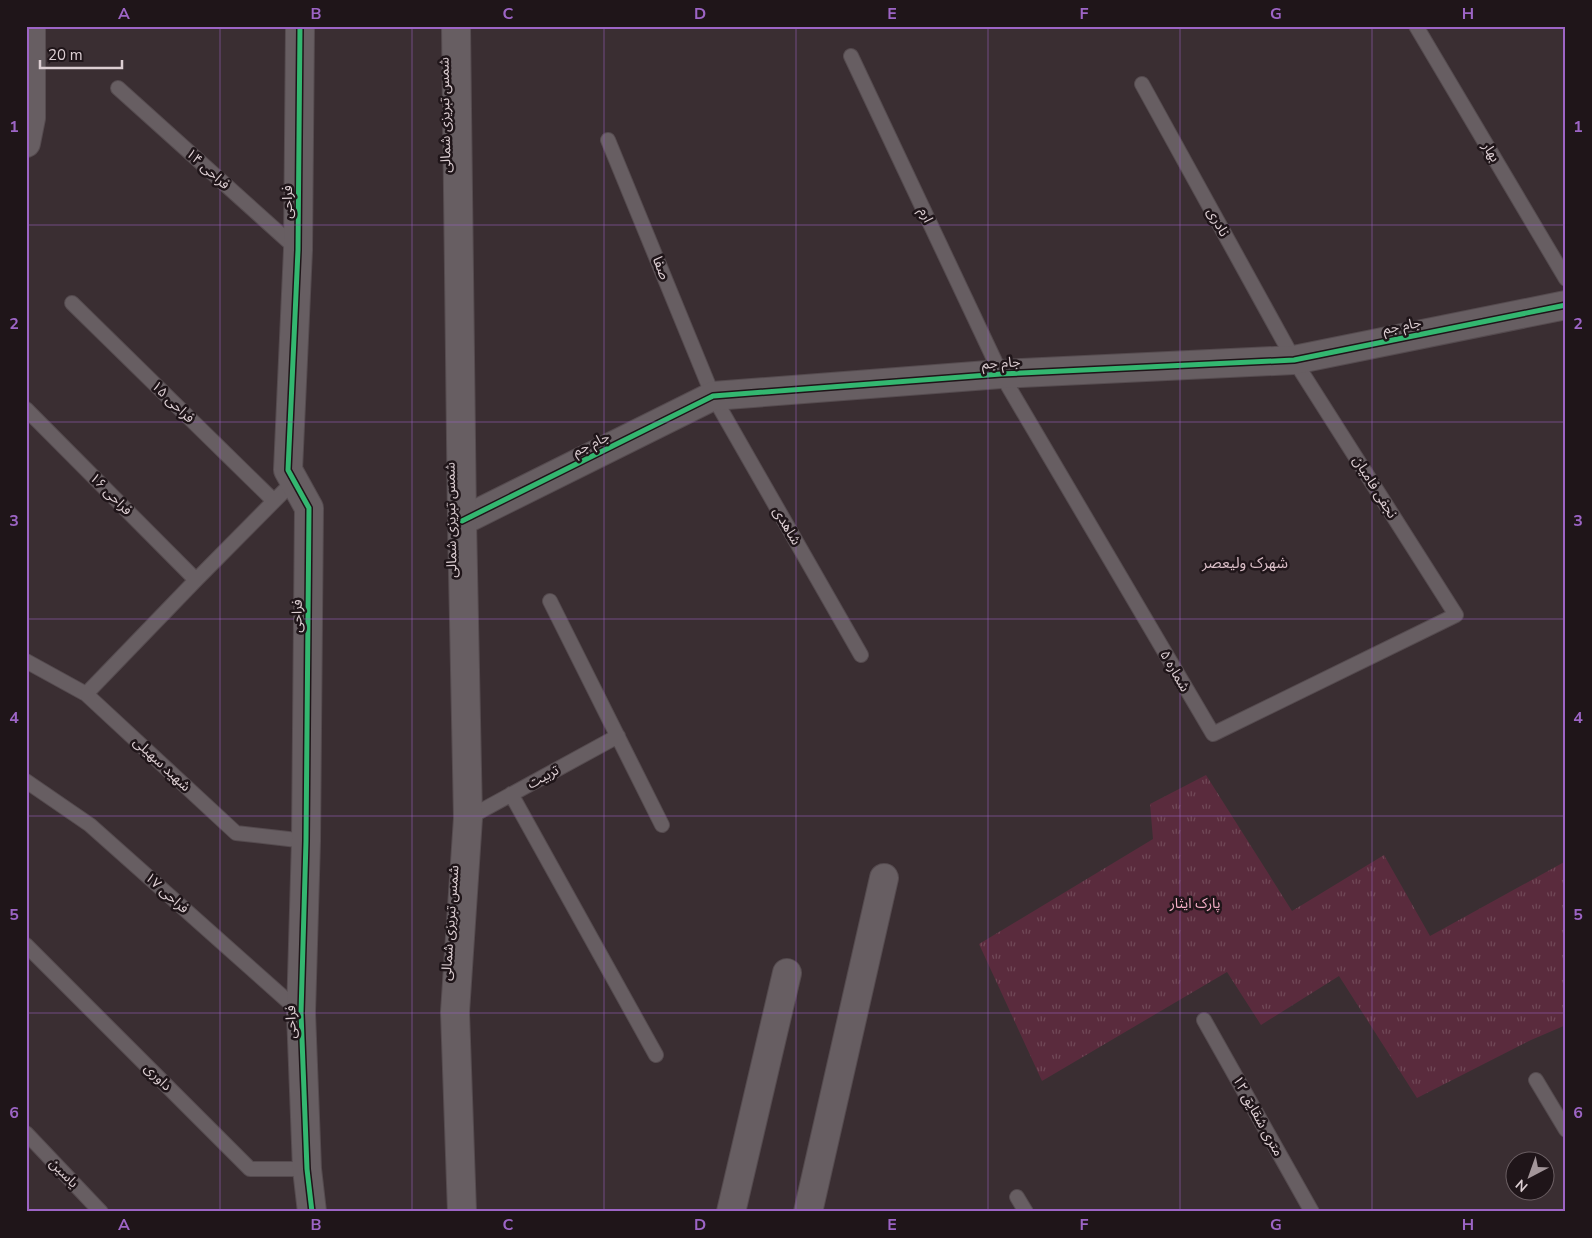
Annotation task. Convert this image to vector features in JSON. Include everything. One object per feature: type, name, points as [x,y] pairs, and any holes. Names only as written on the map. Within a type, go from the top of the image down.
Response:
[{"type":"street","points":[[26,143],[31,118],[31,26]]},
{"type":"street","name":"فراحی","points":[[300,26],[298,250],[288,470],[309,508],[306,841],[302,1013],[306,1169],[312,1212]]},
{"type":"street","name":"شمس تبریزی شمالی","points":[[456,26],[468,818],[456,1012],[462,1212]]},
{"type":"street","name":"جام جم","points":[[462,521],[713,396],[1001,374],[1294,360],[1566,305]]},
{"type":"street","points":[[808,1212],[884,878]]},
{"type":"street","points":[[731,1212],[787,973]]},
{"type":"lane","name":"بهار","points":[[1416,26],[1566,279]]},
{"type":"lane","name":"ارم","points":[[851,56],[1001,374]]},
{"type":"lane","name":"نادری","points":[[1142,84],[1294,360]]},
{"type":"lane","name":"فراحی ۱۴","points":[[118,88],[298,250]]},
{"type":"lane","name":"صفا","points":[[608,140],[713,396]]},
{"type":"lane","name":"فراحی ۱۵","points":[[72,303],[274,501]]},
{"type":"lane","name":"نجفی فامیان","points":[[1294,360],[1456,614]]},
{"type":"lane","name":"شماره ۵","points":[[1001,374],[1213,734],[1456,614]]},
{"type":"lane","name":"شاهدی","points":[[713,396],[861,655]]},
{"type":"lane","name":"فراحی ۱۶","points":[[26,409],[196,580]]},
{"type":"lane","points":[[86,694],[294,481]]},
{"type":"lane","points":[[550,601],[662,825]]},
{"type":"lane","name":"شهید سهیلی","points":[[26,661],[86,694],[236,833],[306,841]]},
{"type":"lane","name":"تربیت","points":[[468,818],[618,736]]},
{"type":"lane","name":"فراحی ۱۷","points":[[26,781],[90,824],[302,1013]]},
{"type":"lane","points":[[511,794],[656,1055]]},
{"type":"lane","name":"داوری","points":[[26,945],[250,1169],[306,1169]]},
{"type":"lane","name":"۱۲ متری شقایق","points":[[1204,1020],[1312,1212]]},
{"type":"lane","points":[[1536,1080],[1566,1130]]},
{"type":"lane","name":"یاسین","points":[[26,1134],[101,1212]]},
{"type":"lane","points":[[1017,1197],[1026,1212]]},
{"type":"green space","name":"پارک ایثار","points":[[1206,775],[1292,911],[1384,855],[1430,936],[1566,861],[1566,1025],[1531,1040],[1417,1098],[1339,976],[1261,1025],[1227,972],[1042,1081],[979,944],[1153,839],[1150,804]]},
{"type":"cycle path","points":[[300,26],[298,250],[288,470],[309,508],[306,841],[301,1013],[307,1169],[312,1212]]},
{"type":"cycle path","points":[[462,521],[713,396],[1001,374],[1294,360],[1566,305]]},
{"type":"district","name":"شهرک ولیعصر","points":[[1245,563]]}]
